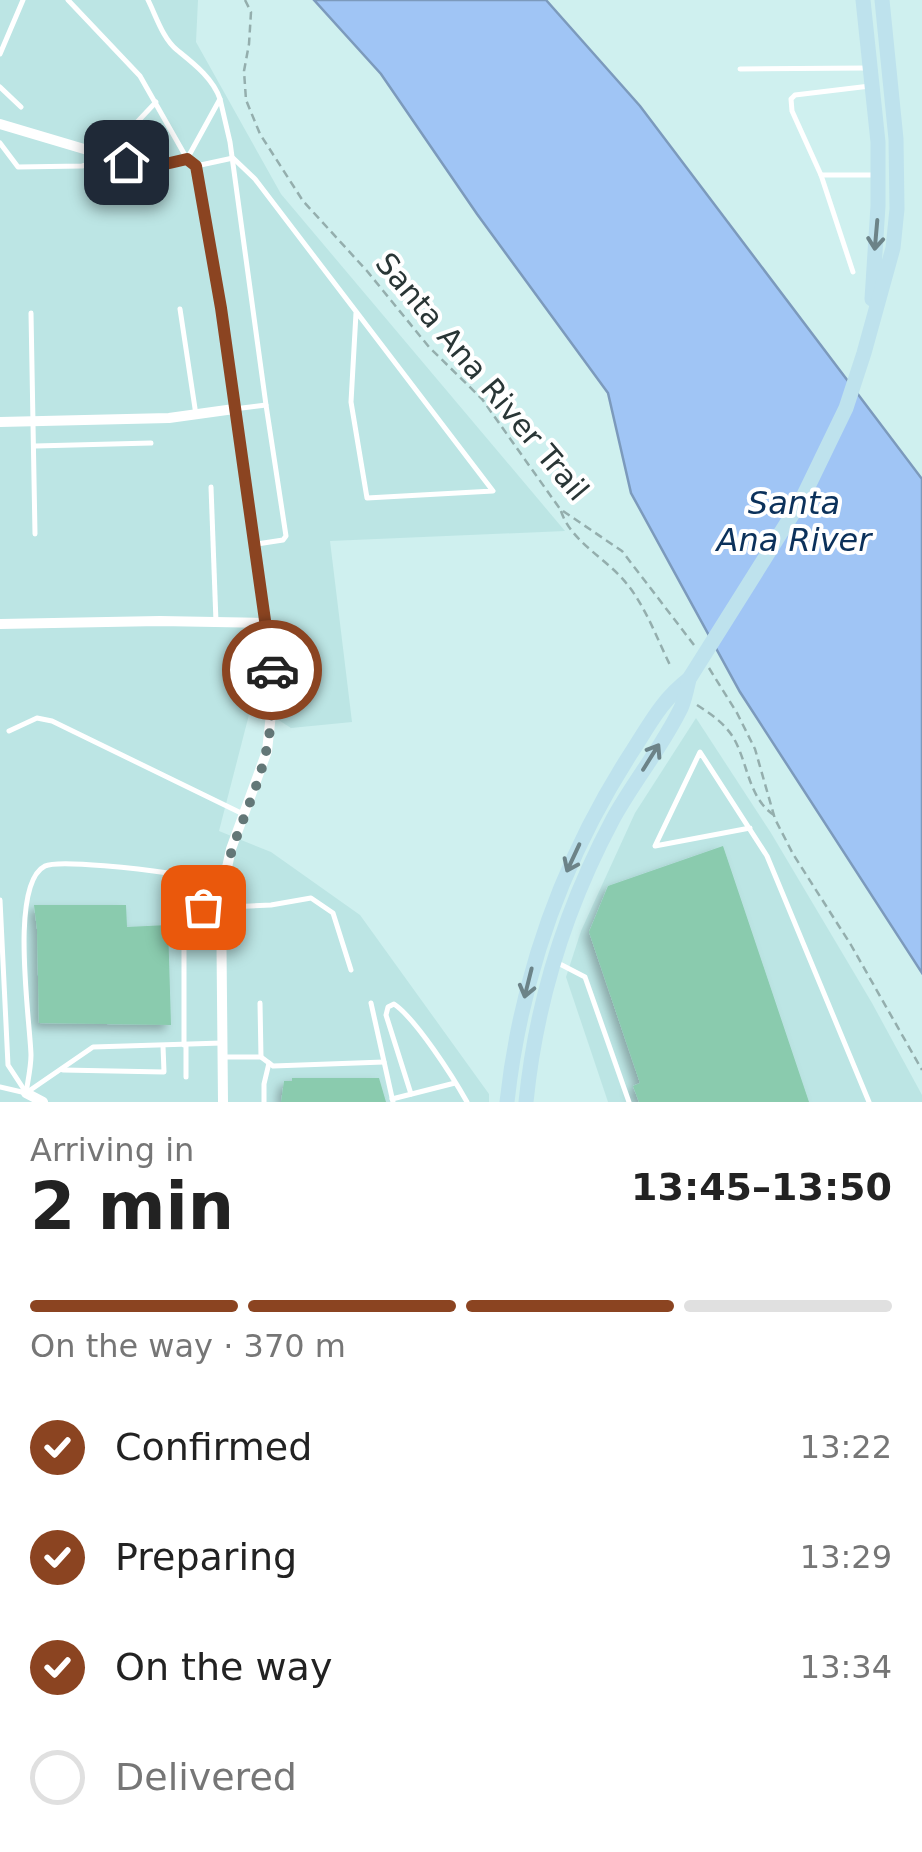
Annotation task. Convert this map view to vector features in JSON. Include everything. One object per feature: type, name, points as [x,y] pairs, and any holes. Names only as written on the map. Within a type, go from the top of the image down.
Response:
[{"type":"main road","points":[[864,0],[879,175],[871,328]]},
{"type":"main road","points":[[508,1102],[530,977],[557,894],[588,826],[669,694],[689,678],[788,523],[846,408],[893,248],[897,208],[896,139],[882,0]]},
{"type":"main road","points":[[870,68],[888,64]]},
{"type":"main road","points":[[526,1102],[538,1022],[575,899],[606,834],[683,706],[689,678]]},
{"type":"main road","points":[[588,826],[606,834]]},
{"type":"street","points":[[0,124],[148,168],[192,162],[221,308],[272,668],[271,726],[260,775],[224,876],[223,1102]]},
{"type":"street","points":[[0,422],[152,418],[234,409]]},
{"type":"street","points":[[0,624],[265,623]]},
{"type":"street","points":[[26,1093],[43,1102]]},
{"type":"lane","points":[[0,54],[23,0]]},
{"type":"lane","points":[[68,0],[140,76],[192,162]]},
{"type":"lane","points":[[148,0],[166,37],[217,90],[225,112],[286,536],[283,540],[254,545]]},
{"type":"lane","points":[[740,68],[870,68]]},
{"type":"lane","points":[[853,272],[821,175],[792,111],[791,99],[795,95],[873,86]]},
{"type":"lane","points":[[0,87],[21,107]]},
{"type":"lane","points":[[192,162],[220,99]]},
{"type":"lane","points":[[0,143],[18,167],[86,165],[156,102]]},
{"type":"lane","points":[[192,162],[233,158],[255,179],[492,491],[367,498],[351,402],[356,313]]},
{"type":"lane","points":[[821,175],[879,175]]},
{"type":"lane","points":[[180,309],[196,414]]},
{"type":"lane","points":[[32,313],[34,534]]},
{"type":"lane","points":[[234,409],[266,405]]},
{"type":"lane","points":[[34,446],[152,444]]},
{"type":"lane","points":[[211,487],[216,622]]},
{"type":"lane","points":[[9,731],[37,718],[52,720],[244,815]]},
{"type":"lane","points":[[750,828],[654,846],[700,752],[750,828],[767,856],[869,1102]]},
{"type":"lane","points":[[26,1093],[31,1056],[24,908],[39,871],[45,866],[64,864],[168,873],[179,878],[184,886],[186,1078]]},
{"type":"lane","points":[[184,909],[271,905],[311,898],[334,913],[351,970]]},
{"type":"lane","points":[[0,900],[8,1065],[26,1093]]},
{"type":"lane","points":[[554,960],[585,977],[629,1102]]},
{"type":"lane","points":[[371,1002],[393,1100],[455,1082]]},
{"type":"lane","points":[[260,1003],[261,1057]]},
{"type":"lane","points":[[411,1094],[386,1015],[388,1007],[394,1004],[407,1015],[467,1102]]},
{"type":"lane","points":[[0,1086],[26,1093],[93,1047],[222,1044]]},
{"type":"lane","points":[[60,1070],[164,1072],[164,1046]]},
{"type":"lane","points":[[222,1057],[261,1057],[273,1066],[384,1062]]},
{"type":"lane","points":[[264,1102],[269,1062]]},
{"type":"path","name":"Santa Ana River Trail","points":[[245,0],[251,12],[244,71],[246,100],[260,134],[302,201],[430,347],[482,399],[560,509],[622,551],[698,652]]},
{"type":"path","points":[[560,509],[572,530],[635,594],[671,668]]},
{"type":"path","points":[[708,667],[755,749],[774,815],[793,854],[851,944],[922,1070]]},
{"type":"path","points":[[697,706],[716,717],[733,737],[756,795],[774,815]]},
{"type":"shaded area","points":[[0,0],[198,0],[196,42],[281,194],[565,531],[330,541],[352,722],[291,728],[252,703],[219,831],[271,852],[360,915],[489,1094],[489,1102],[0,1102]]},
{"type":"shaded area","points":[[696,718],[771,833],[872,1003],[922,1095],[922,1102],[608,1102],[566,977],[581,931],[635,813]]},
{"type":"water","name":"Santa Ana River","points":[[314,0],[546,0],[640,106],[922,479],[922,973],[740,692],[631,493],[608,393],[381,74]]},
{"type":"building","points":[[723,846],[809,1102],[639,1102],[633,1086],[640,1083],[589,932],[608,886]]},
{"type":"building","points":[[34,905],[126,905],[127,927],[168,925],[171,1025],[39,1023]]},
{"type":"building","points":[[379,1078],[386,1102],[281,1102],[284,1081]]},
{"type":"way so far","points":[[203,907],[221,906],[231,849],[267,751],[272,670]]},
{"type":"route","points":[[126,162],[148,168],[187,159],[196,166],[221,308],[272,670]]}]
